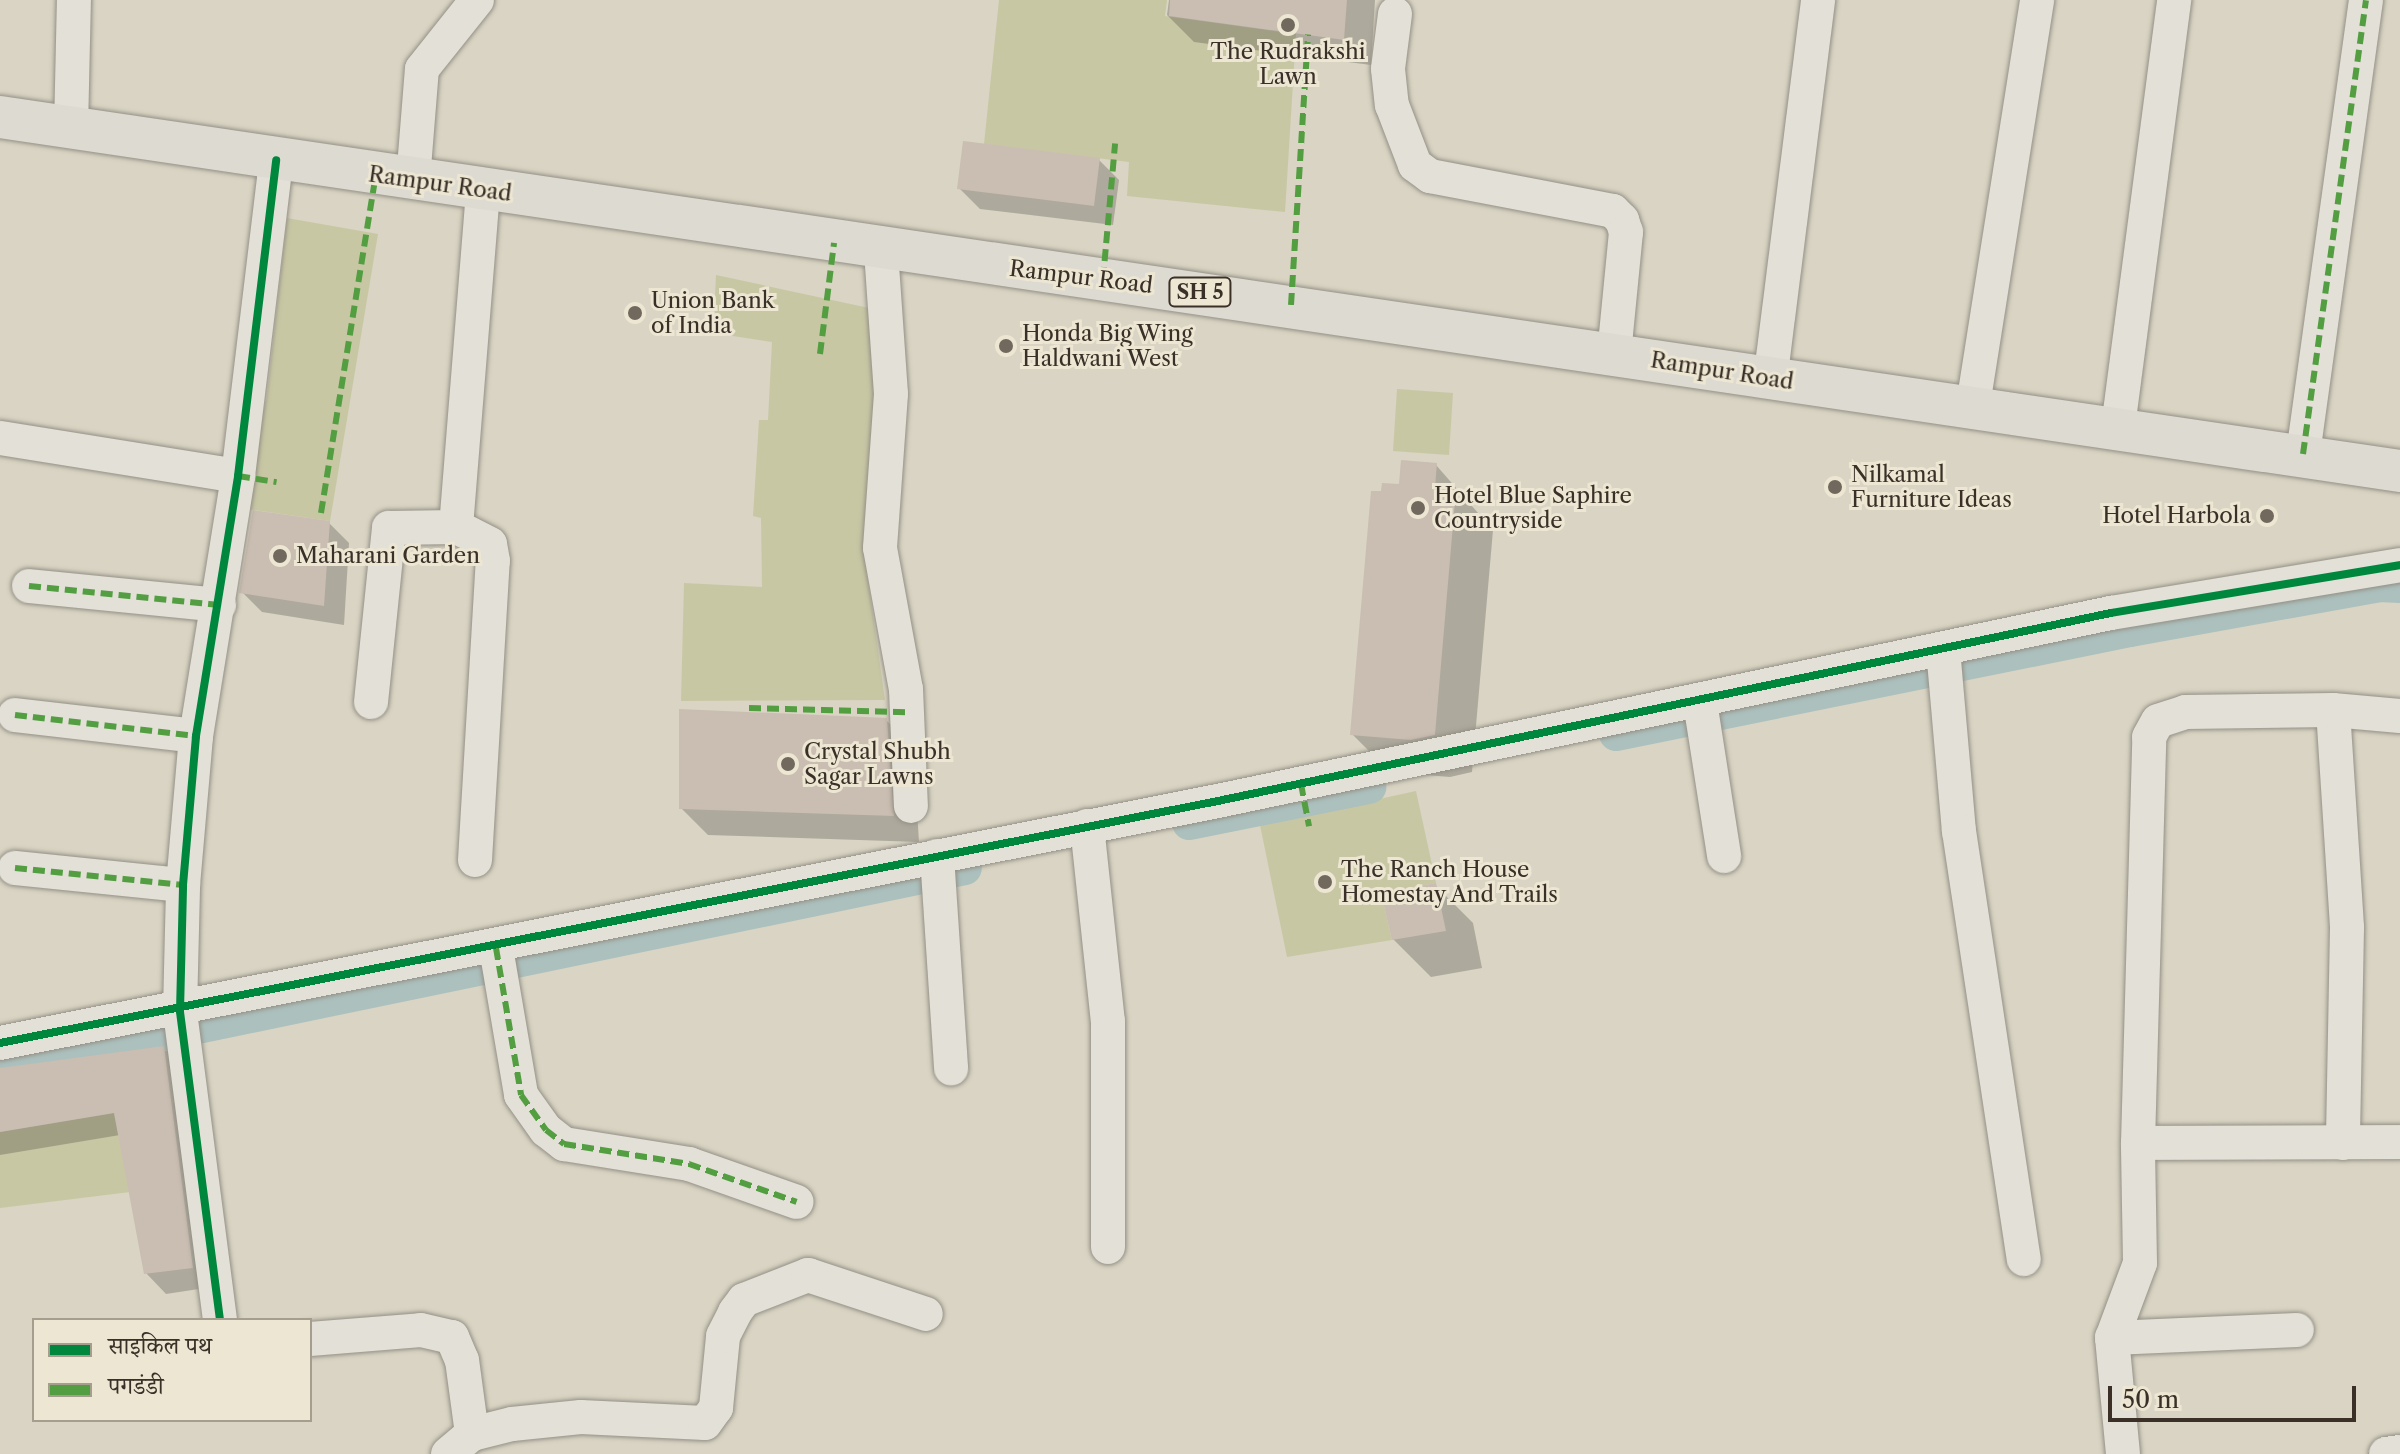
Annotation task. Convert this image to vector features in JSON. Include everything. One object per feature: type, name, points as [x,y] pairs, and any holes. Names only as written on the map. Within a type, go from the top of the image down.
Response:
[{"type":"main road","name":"Rampur Road","points":[[0,117],[881,251],[1614,354],[1770,381],[1973,405],[2400,471]]},
{"type":"street","points":[[71,129],[74,0]]},
{"type":"street","points":[[413,180],[422,69],[477,0]]},
{"type":"street","points":[[1770,381],[1818,0]]},
{"type":"street","points":[[1973,405],[2037,0]]},
{"type":"street","points":[[2118,427],[2174,0]]},
{"type":"street","points":[[2303,454],[2366,0]]},
{"type":"street","points":[[1395,14],[1388,69],[1392,105],[1415,165],[1430,176],[1613,211],[1622,220],[1626,232],[1614,354]]},
{"type":"street","points":[[220,1318],[181,1023],[183,885],[196,736],[238,476],[276,160]]},
{"type":"street","points":[[456,527],[483,190]]},
{"type":"street","points":[[881,251],[891,394],[880,548],[906,689],[911,806]]},
{"type":"street","points":[[0,438],[238,476]]},
{"type":"street","points":[[371,702],[389,528],[456,527],[490,544],[493,561],[475,860]]},
{"type":"street","points":[[0,1043],[181,1023],[1945,665],[2291,580],[2400,565]]},
{"type":"street","points":[[29,586],[219,605]]},
{"type":"street","points":[[1945,665],[1959,831],[2024,1259]]},
{"type":"street","points":[[2333,710],[2347,928],[2343,1143]]},
{"type":"street","points":[[2123,1454],[2112,1338],[2140,1263],[2138,1143],[2149,737],[2158,721],[2185,712],[2333,710],[2400,716]]},
{"type":"street","points":[[1702,712],[1724,856]]},
{"type":"street","points":[[15,715],[196,736]]},
{"type":"street","points":[[1089,838],[1108,1021],[1108,1247]]},
{"type":"street","points":[[15,868],[183,885]]},
{"type":"street","points":[[939,868],[951,1069]]},
{"type":"street","points":[[497,957],[521,1095],[564,1144],[689,1164],[797,1202]]},
{"type":"street","points":[[2138,1143],[2400,1142]]},
{"type":"street","points":[[312,1339],[421,1330],[452,1337],[462,1360],[460,1444],[512,1424],[581,1417],[705,1423],[716,1408],[723,1336],[735,1312],[744,1300],[808,1275],[926,1314]]},
{"type":"street","points":[[2112,1338],[2297,1330]]},
{"type":"street","points":[[2386,1454],[2400,1452]]},
{"type":"green space","points":[[999,0],[1167,0],[1165,16],[1296,34],[1285,212],[1127,196],[1129,162],[984,144]]},
{"type":"green space","points":[[287,218],[378,234],[330,521],[240,508],[267,396]]},
{"type":"green space","points":[[716,275],[869,308],[884,389],[867,573],[885,700],[681,701],[684,583],[762,587],[761,518],[753,516],[759,420],[768,420],[772,342],[713,333]]},
{"type":"green space","points":[[1397,389],[1453,393],[1449,455],[1393,451]]},
{"type":"green space","points":[[1416,791],[1436,883],[1381,893],[1392,940],[1287,957],[1260,825]]},
{"type":"green space","points":[[114,1113],[130,1192],[0,1208],[0,1132]]},
{"type":"building","name":"The Rudrakshi Lawn","points":[[1170,0],[1347,0],[1344,40],[1169,16]]},
{"type":"building","points":[[963,141],[1100,158],[1094,206],[957,189]]},
{"type":"building","points":[[1401,460],[1437,463],[1435,488],[1456,490],[1435,735],[1411,740],[1350,735],[1371,491],[1381,491],[1382,483],[1399,484]]},
{"type":"building","name":"Maharani Garden","points":[[253,510],[330,521],[324,606],[239,593]]},
{"type":"building","name":"Crystal Shubh Sagar Lawns","points":[[679,709],[887,718],[894,816],[679,809]]},
{"type":"building","points":[[1436,883],[1446,931],[1392,940],[1381,893]]},
{"type":"building","points":[[164,1046],[193,1268],[144,1274],[114,1113],[0,1132],[0,1068]]},
{"type":"waterway","points":[[1616,734],[2130,630],[2379,585],[2400,586]]},
{"type":"waterway","points":[[1189,823],[1369,787]]},
{"type":"waterway","points":[[4,1057],[154,1036],[965,868]]},
{"type":"marked path","points":[[2303,454],[2366,0]]},
{"type":"marked path","points":[[1291,305],[1308,35]]},
{"type":"marked path","points":[[1103,279],[1115,144]]},
{"type":"marked path","points":[[321,513],[376,174]]},
{"type":"marked path","points":[[820,354],[834,243]]},
{"type":"marked path","points":[[238,476],[277,482]]},
{"type":"marked path","points":[[29,586],[219,605]]},
{"type":"marked path","points":[[749,708],[907,712]]},
{"type":"marked path","points":[[15,715],[196,736]]},
{"type":"marked path","points":[[1301,784],[1309,826]]},
{"type":"marked path","points":[[15,868],[183,885]]},
{"type":"marked path","points":[[496,948],[521,1095],[546,1130],[564,1144],[689,1164],[797,1202]]},
{"type":"cycle path","points":[[220,1318],[180,1011],[183,885],[196,736],[238,476],[276,160]]},
{"type":"cycle path","points":[[0,1043],[1213,802],[2111,613],[2400,565]]},
{"type":"place","name":"The Rudrakshi Lawn","points":[[1288,25]]},
{"type":"place","name":"Union Bank of India","points":[[635,313]]},
{"type":"place","name":"Honda Big Wing Haldwani West","points":[[1006,346]]},
{"type":"place","name":"Nilkamal Furniture Ideas","points":[[1835,487]]},
{"type":"place","name":"Hotel Blue Saphire Countryside","points":[[1418,508]]},
{"type":"place","name":"Hotel Harbola","points":[[2267,516]]},
{"type":"place","name":"Maharani Garden","points":[[280,556]]},
{"type":"place","name":"Crystal Shubh Sagar Lawns","points":[[788,764]]},
{"type":"place","name":"The Ranch House Homestay And Trails","points":[[1325,882]]}]
